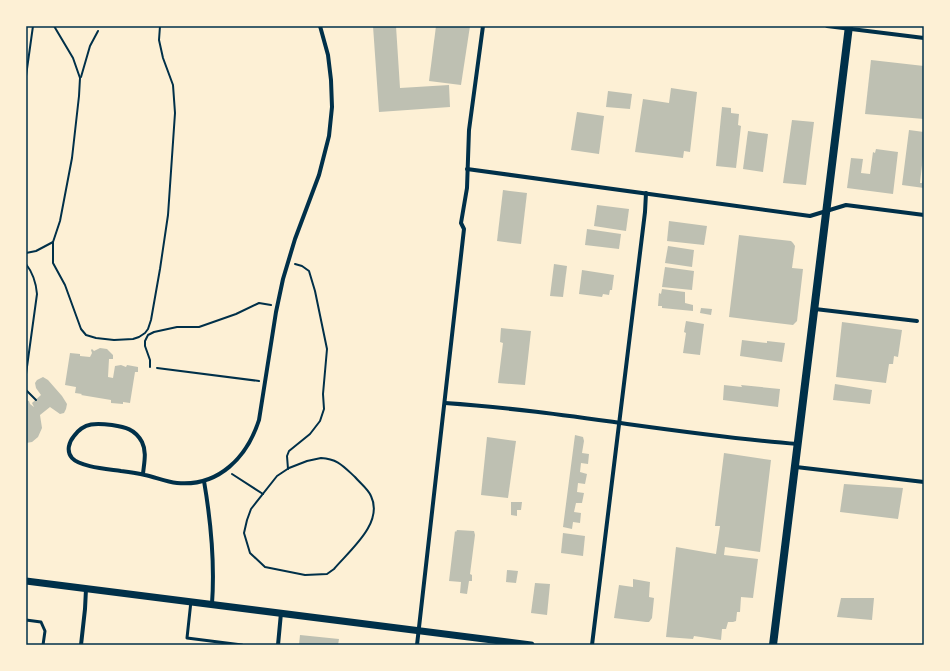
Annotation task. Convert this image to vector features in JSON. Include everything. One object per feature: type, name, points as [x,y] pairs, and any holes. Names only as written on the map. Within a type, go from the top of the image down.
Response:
[{"type":"main road","points":[[773,645],[849,27]]},
{"type":"street","points":[[143,474],[145,450],[136,433],[130,429],[96,423],[83,427],[71,440],[68,448],[69,454],[73,460],[83,464],[143,474],[182,484],[204,481],[226,470],[246,450],[256,430],[259,420],[277,306],[295,239],[320,175],[329,136],[332,107],[332,80],[328,55],[320,26]]},
{"type":"street","points":[[417,645],[464,229],[461,223],[467,188],[470,130],[483,26]]},
{"type":"street","points":[[827,26],[849,27],[924,38]]},
{"type":"street","points":[[467,169],[810,216],[846,205],[924,215]]},
{"type":"street","points":[[592,645],[646,194]]},
{"type":"street","points":[[815,309],[917,321]]},
{"type":"street","points":[[445,403],[619,423],[756,441],[798,444]]},
{"type":"street","points":[[796,467],[924,482]]},
{"type":"street","points":[[204,481],[211,526],[214,582],[212,604]]},
{"type":"street","points":[[26,581],[531,645]]},
{"type":"street","points":[[81,645],[86,589]]},
{"type":"street","points":[[278,645],[281,613]]},
{"type":"lane","points":[[191,602],[187,638],[242,645]]},
{"type":"lane","points":[[26,620],[42,622],[45,631],[43,645]]},
{"type":"lane","points":[[203,640],[206,645]]},
{"type":"path","points":[[26,76],[33,26]]},
{"type":"path","points":[[54,26],[73,58],[80,78]]},
{"type":"path","points":[[98,31],[90,46],[80,78],[77,117],[67,187],[60,221],[53,242],[53,263],[65,285],[81,329],[86,335],[114,340],[133,339],[145,333],[151,320],[168,215],[175,113],[173,85],[163,58],[160,40],[160,26]]},
{"type":"path","points":[[26,253],[36,251],[53,242]]},
{"type":"path","points":[[288,262],[302,266],[309,272],[315,291],[327,350],[323,394],[324,409],[320,421],[315,429],[288,451],[288,469]]},
{"type":"path","points":[[26,264],[32,272],[37,294],[26,374]]},
{"type":"path","points":[[150,367],[150,360],[145,346],[145,341],[148,335],[154,332],[165,329],[200,327],[236,314],[259,303],[277,306]]},
{"type":"path","points":[[148,329],[154,332]]},
{"type":"path","points":[[139,337],[144,338],[145,341]]},
{"type":"path","points":[[157,368],[265,382]]},
{"type":"path","points":[[26,390],[36,400]]},
{"type":"path","points":[[321,458],[332,459],[343,466],[371,494],[375,512],[370,526],[334,569],[327,574],[305,575],[265,567],[250,553],[244,533],[246,520],[251,509],[277,476],[288,469],[321,458]]},
{"type":"path","points":[[226,470],[263,494]]},
{"type":"building","points":[[373,26],[396,26],[400,88],[449,85],[450,107],[379,112]]},
{"type":"building","points":[[436,26],[470,26],[461,85],[429,81]]},
{"type":"building","points":[[871,60],[924,66],[924,119],[865,114]]},
{"type":"building","points":[[671,88],[697,92],[690,152],[684,151],[683,158],[635,152],[643,99],[669,103]]},
{"type":"building","points":[[608,91],[632,94],[630,109],[606,107]]},
{"type":"building","points":[[722,107],[731,108],[731,113],[739,114],[738,125],[741,126],[736,168],[716,166]]},
{"type":"building","points":[[577,112],[604,116],[599,154],[571,150]]},
{"type":"building","points":[[792,120],[814,122],[806,185],[783,183]]},
{"type":"building","points":[[909,130],[924,132],[920,183],[922,183],[924,177],[924,188],[902,185]]},
{"type":"building","points":[[748,131],[768,134],[763,172],[743,169]]},
{"type":"building","points":[[876,149],[898,152],[893,194],[847,188],[851,158],[863,159],[861,173],[870,174],[873,152],[875,153]]},
{"type":"building","points":[[503,190],[527,193],[521,244],[497,241]]},
{"type":"building","points":[[597,205],[629,209],[626,231],[594,226]]},
{"type":"building","points":[[669,221],[707,226],[704,245],[667,241]]},
{"type":"building","points":[[587,229],[621,234],[619,249],[585,245]]},
{"type":"building","points":[[739,235],[791,241],[795,246],[792,268],[803,269],[797,321],[793,325],[729,317]]},
{"type":"building","points":[[668,246],[694,250],[692,267],[665,263]]},
{"type":"building","points":[[554,264],[567,266],[563,297],[550,296]]},
{"type":"building","points":[[665,267],[694,271],[692,290],[662,287]]},
{"type":"building","points":[[582,270],[614,275],[612,290],[610,290],[609,295],[603,294],[602,297],[579,294]]},
{"type":"building","points":[[662,289],[685,292],[685,303],[693,305],[693,311],[662,308],[662,306],[658,306],[659,293],[661,294]]},
{"type":"building","points":[[701,308],[712,309],[711,315],[700,313]]},
{"type":"building","points":[[686,321],[704,324],[700,355],[683,353]]},
{"type":"building","points":[[842,322],[902,330],[898,357],[894,356],[893,364],[889,364],[886,383],[836,377]]},
{"type":"building","points":[[501,328],[531,331],[525,385],[498,383],[503,343],[500,342]]},
{"type":"building","points":[[742,340],[767,343],[767,341],[785,343],[782,362],[740,356]]},
{"type":"building","points":[[100,348],[107,349],[113,355],[113,359],[109,359],[108,377],[113,378],[115,366],[121,365],[126,367],[127,365],[138,367],[138,372],[135,372],[130,403],[111,403],[111,400],[81,395],[82,394],[75,393],[76,387],[65,385],[70,353],[90,357],[92,349],[94,351]]},
{"type":"building","points":[[43,377],[48,380],[62,396],[67,404],[66,409],[64,413],[60,414],[50,407],[40,415],[42,428],[38,437],[32,442],[26,443],[26,400],[29,401],[34,407],[32,403],[41,395],[36,388],[35,383]]},
{"type":"building","points":[[835,384],[872,390],[870,404],[833,400]]},
{"type":"building","points":[[724,385],[742,387],[741,385],[780,389],[778,407],[723,400]]},
{"type":"building","points":[[575,435],[583,437],[584,441],[582,453],[589,454],[588,464],[581,463],[580,472],[587,474],[585,484],[578,483],[577,492],[584,493],[582,503],[576,503],[574,512],[581,513],[580,523],[573,522],[572,529],[563,527]]},
{"type":"building","points":[[487,437],[516,441],[508,498],[481,495]]},
{"type":"building","points":[[724,453],[771,460],[760,552],[725,547],[724,555],[758,559],[753,598],[741,597],[740,612],[737,612],[736,621],[728,622],[726,629],[722,629],[721,640],[694,636],[693,639],[666,637],[676,547],[716,554],[720,526],[715,526]]},
{"type":"building","points":[[844,484],[903,488],[898,519],[840,512]]},
{"type":"building","points":[[511,502],[522,502],[521,510],[517,510],[517,516],[511,515]]},
{"type":"building","points":[[457,530],[474,531],[475,535],[470,574],[472,575],[472,581],[469,581],[467,594],[460,593],[461,582],[449,581],[455,531],[456,532]]},
{"type":"building","points":[[563,533],[585,536],[583,556],[561,553]]},
{"type":"building","points":[[507,570],[518,571],[516,583],[506,582]]},
{"type":"building","points":[[633,579],[650,582],[649,597],[654,598],[652,618],[649,622],[614,618],[619,585],[633,587]]},
{"type":"building","points":[[535,583],[550,584],[547,615],[531,613]]},
{"type":"building","points":[[841,598],[874,598],[872,620],[837,617]]},
{"type":"building","points":[[300,635],[339,639],[338,645],[299,645]]}]
